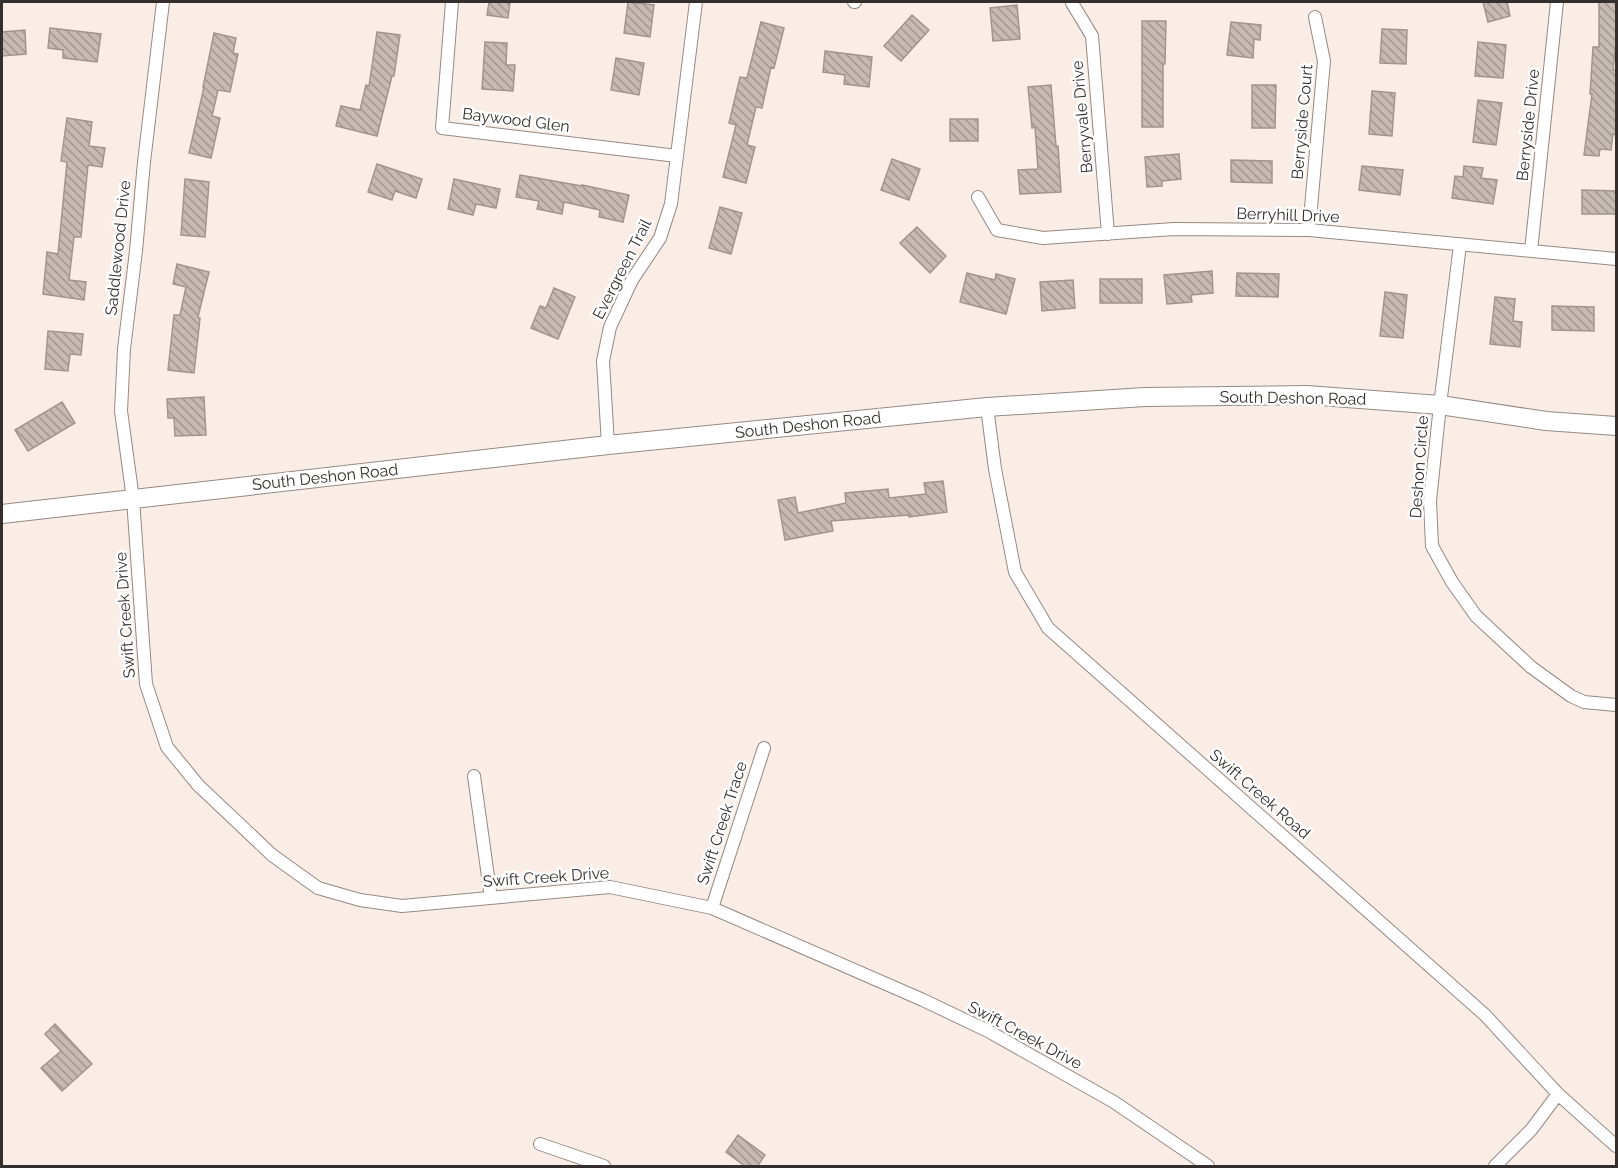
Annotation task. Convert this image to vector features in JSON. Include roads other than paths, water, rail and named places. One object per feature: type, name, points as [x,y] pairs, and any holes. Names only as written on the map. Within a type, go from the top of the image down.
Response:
[{"type":"street","name":"Saddlewood Drive","points":[[133,499],[121,411],[124,349],[163,2]]},
{"type":"street","name":"Baywood Glen","points":[[452,2],[441,128],[676,156]]},
{"type":"street","name":"Evergreen Trail","points":[[608,445],[603,361],[610,327],[632,280],[660,238],[670,204],[696,2]]},
{"type":"street","name":"Berryside Drive","points":[[1532,251],[1557,2]]},
{"type":"street","name":"Berryvale Drive","points":[[1072,3],[1092,36],[1108,234]]},
{"type":"street","name":"Berryside Court","points":[[1309,230],[1324,61],[1315,17]]},
{"type":"street","name":"Berryhill Drive","points":[[978,197],[997,230],[1043,238],[1174,229],[1309,230],[1617,259]]},
{"type":"street","name":"Deshon Circle","points":[[1460,245],[1430,501],[1432,546],[1452,582],[1476,616],[1531,668],[1571,696],[1584,702],[1617,705]]},
{"type":"street","name":"South Deshon Road","points":[[2,514],[608,445],[987,407],[1145,397],[1307,395],[1440,405],[1546,421],[1617,426]]},
{"type":"street","name":"Swift Creek Road","points":[[987,407],[995,469],[1016,572],[1048,628],[1485,1014],[1558,1094],[1617,1146]]},
{"type":"street","name":"Swift Creek Drive","points":[[133,499],[146,684],[167,747],[198,785],[272,855],[318,888],[360,900],[402,906],[610,887],[712,908],[988,1031],[1114,1102],[1208,1167]]},
{"type":"street","name":"Swift Creek Trace","points":[[712,908],[764,748]]},
{"type":"street","points":[[474,776],[490,898]]},
{"type":"street","points":[[1495,1167],[1531,1130],[1558,1094]]},
{"type":"street","points":[[540,1144],[604,1167]]}]
